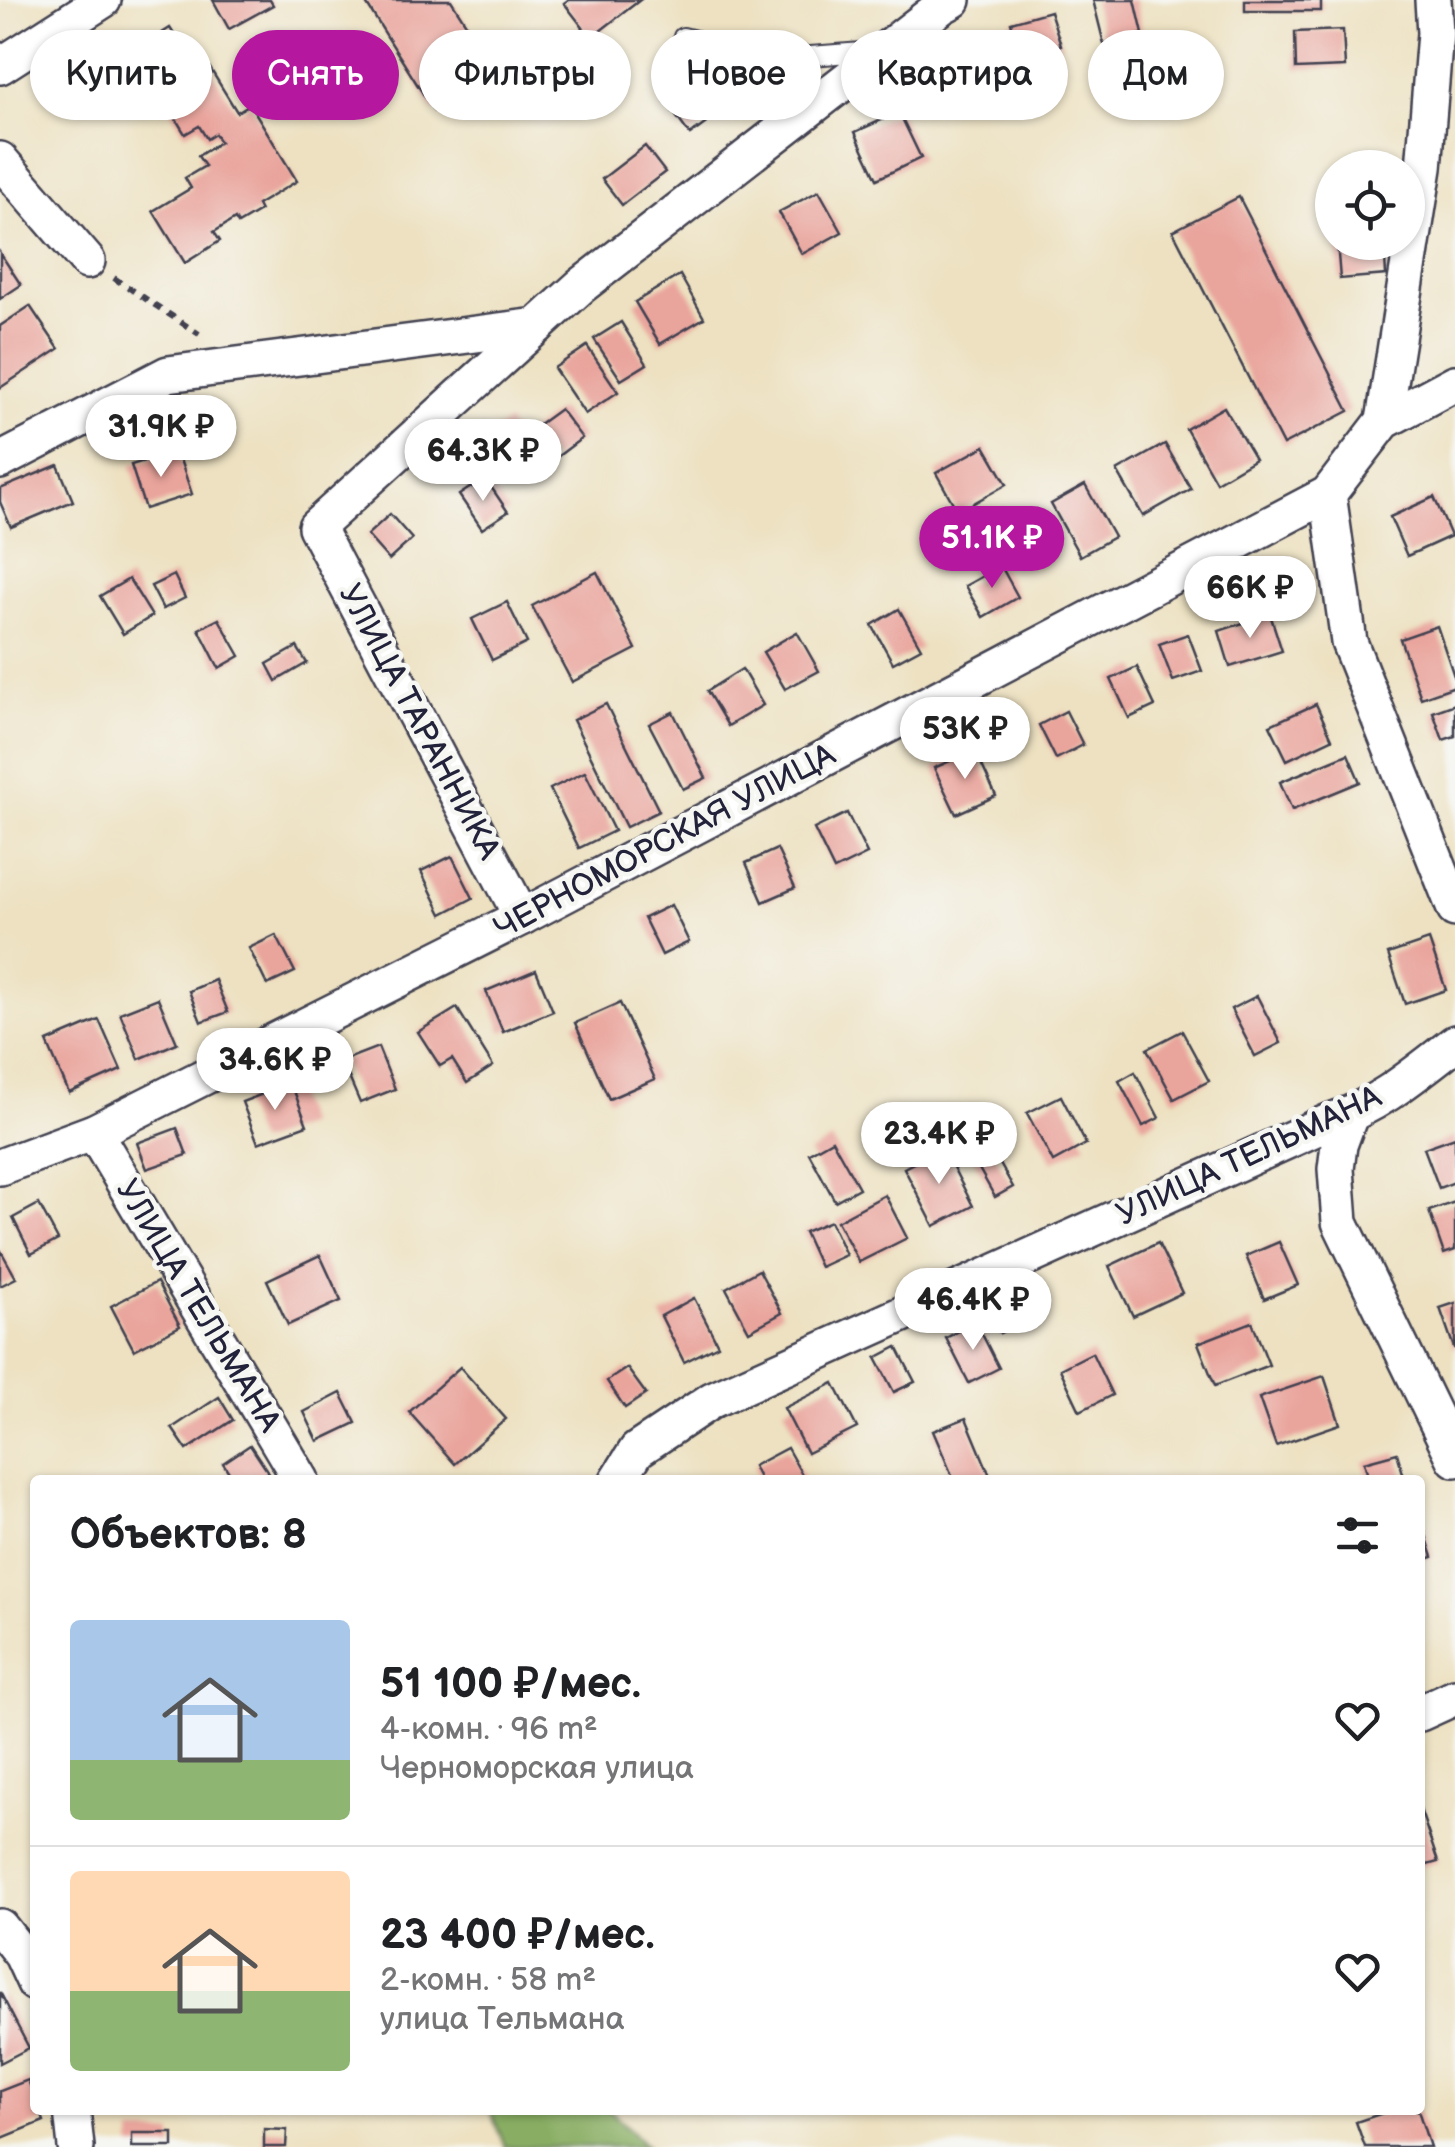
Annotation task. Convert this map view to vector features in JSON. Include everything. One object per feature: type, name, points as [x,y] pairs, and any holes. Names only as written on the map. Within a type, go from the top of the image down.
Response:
[{"type":"street","points":[[0,66],[103,0]]},
{"type":"street","points":[[913,30],[953,0]]},
{"type":"street","points":[[1384,420],[1424,168],[1435,33],[1433,0]]},
{"type":"street","points":[[0,461],[168,374],[537,326],[581,286],[841,85]]},
{"type":"street","points":[[0,160],[88,260]]},
{"type":"street","name":"УЛИЦА ТАРАННИКА","points":[[522,917],[316,527],[537,326]]},
{"type":"street","name":"ЧЕРНОМОРСКАЯ УЛИЦА","points":[[0,1167],[94,1132],[522,917],[1328,494],[1384,420],[1455,383]]},
{"type":"street","points":[[1328,494],[1349,642],[1455,909]]},
{"type":"street","name":"УЛИЦА ТЕЛЬМАНА","points":[[621,1475],[637,1450],[712,1400],[1331,1120],[1350,1115],[1398,1086],[1455,1043]]},
{"type":"street","points":[[1350,1115],[1339,1145],[1336,1169],[1340,1222],[1455,1459]]},
{"type":"street","name":"УЛИЦА ТЕЛЬМАНА","points":[[94,1132],[298,1475]]},
{"type":"street","points":[[1425,1710],[1455,1696]]},
{"type":"street","points":[[0,1927],[22,1955],[30,1973]]},
{"type":"street","points":[[73,2115],[76,2147]]},
{"type":"path","points":[[88,260],[244,364]]},
{"type":"green space","points":[[492,2115],[615,2115],[647,2147],[505,2147]]},
{"type":"building","points":[[213,0],[270,0],[273,5],[229,29]]},
{"type":"building","points":[[364,0],[451,0],[470,30],[419,30],[419,87],[399,56],[399,30],[383,30]]},
{"type":"building","points":[[640,0],[601,30],[585,30],[564,3]]},
{"type":"building","points":[[1093,0],[1135,0],[1142,30],[1100,30]]},
{"type":"building","points":[[1245,0],[1321,0],[1321,11],[1245,11]]},
{"type":"building","points":[[1050,11],[1056,30],[1013,30],[1011,22]]},
{"type":"building","points":[[1343,30],[1345,67],[1296,69],[1295,32]]},
{"type":"building","points":[[212,71],[232,104],[232,120],[260,120],[297,181],[257,205],[260,211],[238,224],[235,219],[214,232],[220,241],[185,263],[153,211],[191,188],[185,178],[205,166],[198,156],[220,142],[215,134],[207,139],[199,126],[185,134],[176,120],[212,120]]},
{"type":"building","points":[[679,120],[710,120],[690,135]]},
{"type":"building","points":[[881,120],[903,120],[921,158],[877,179],[855,132]]},
{"type":"building","points":[[645,146],[665,172],[622,205],[602,179]]},
{"type":"building","points":[[819,191],[842,232],[802,254],[779,212]]},
{"type":"building","points":[[1239,197],[1349,411],[1283,445],[1173,231]]},
{"type":"building","points":[[0,253],[21,285],[0,299]]},
{"type":"building","points":[[1338,260],[1385,260],[1386,275],[1340,279]]},
{"type":"building","points":[[680,275],[704,318],[660,344],[635,302]]},
{"type":"building","points":[[30,306],[59,349],[0,388],[0,326]]},
{"type":"building","points":[[621,322],[647,364],[621,380],[594,339]]},
{"type":"building","points":[[587,346],[618,392],[585,414],[554,368]]},
{"type":"building","points":[[1224,407],[1255,459],[1216,482],[1186,429]]},
{"type":"building","points":[[560,409],[582,438],[553,460],[531,430]]},
{"type":"building","points":[[507,422],[528,454],[510,465],[489,435]]},
{"type":"building","points":[[1165,444],[1191,489],[1143,516],[1117,471]]},
{"type":"building","points":[[985,446],[1007,484],[958,512],[936,473]]},
{"type":"building","points":[[177,451],[192,494],[145,509],[131,465]]},
{"type":"building","points":[[58,465],[73,501],[11,527],[0,502],[0,489]]},
{"type":"building","points":[[485,478],[508,512],[482,529],[459,495]]},
{"type":"building","points":[[1085,485],[1114,537],[1080,556],[1051,504]]},
{"type":"building","points":[[1434,497],[1451,536],[1407,556],[1390,517]]},
{"type":"building","points":[[390,514],[412,539],[389,560],[367,535]]},
{"type":"building","points":[[1001,566],[1018,597],[983,617],[965,586]]},
{"type":"building","points":[[597,572],[636,649],[572,682],[532,606]]},
{"type":"building","points":[[174,575],[185,598],[163,609],[151,586]]},
{"type":"building","points":[[129,579],[152,616],[123,634],[100,596]]},
{"type":"building","points":[[507,602],[527,643],[492,660],[472,619]]},
{"type":"building","points":[[899,609],[921,648],[893,663],[872,625]]},
{"type":"building","points":[[1270,614],[1282,651],[1230,667],[1219,631]]},
{"type":"building","points":[[219,619],[240,656],[219,668],[199,629]]},
{"type":"building","points":[[1437,626],[1455,686],[1421,698],[1400,639]]},
{"type":"building","points":[[797,632],[819,671],[785,689],[763,652]]},
{"type":"building","points":[[1188,634],[1202,671],[1173,681],[1159,644]]},
{"type":"building","points":[[297,647],[307,663],[276,681],[267,664]]},
{"type":"building","points":[[1137,667],[1155,706],[1129,718],[1111,679]]},
{"type":"building","points":[[742,669],[763,705],[728,726],[707,691]]},
{"type":"building","points":[[606,704],[659,811],[626,827],[573,720]]},
{"type":"building","points":[[1316,704],[1332,739],[1287,760],[1270,725]]},
{"type":"building","points":[[1455,704],[1455,736],[1443,740],[1433,712]]},
{"type":"building","points":[[1066,711],[1083,745],[1056,759],[1039,725]]},
{"type":"building","points":[[673,712],[706,778],[683,789],[649,724]]},
{"type":"building","points":[[975,750],[996,796],[956,814],[934,768]]},
{"type":"building","points":[[1348,754],[1360,782],[1292,810],[1280,782]]},
{"type":"building","points":[[585,772],[614,831],[579,848],[550,789]]},
{"type":"building","points":[[847,813],[867,854],[834,870],[814,829]]},
{"type":"building","points":[[777,849],[795,888],[763,902],[746,863]]},
{"type":"building","points":[[452,856],[473,898],[442,914],[421,871]]},
{"type":"building","points":[[671,905],[689,942],[662,955],[644,918]]},
{"type":"building","points":[[276,935],[295,972],[267,985],[249,948]]},
{"type":"building","points":[[1429,940],[1446,990],[1405,1004],[1388,954]]},
{"type":"building","points":[[536,970],[553,1011],[503,1032],[486,991]]},
{"type":"building","points":[[215,980],[228,1012],[201,1022],[189,991]]},
{"type":"building","points":[[1257,996],[1281,1043],[1255,1056],[1231,1009]]},
{"type":"building","points":[[158,998],[177,1043],[139,1059],[120,1013]]},
{"type":"building","points":[[620,1003],[655,1079],[609,1099],[575,1023]]},
{"type":"building","points":[[457,1008],[493,1066],[467,1083],[452,1059],[440,1066],[418,1032]]},
{"type":"building","points":[[99,1020],[121,1070],[69,1093],[47,1042]]},
{"type":"building","points":[[1182,1031],[1209,1081],[1174,1099],[1147,1049]]},
{"type":"building","points":[[378,1047],[395,1089],[360,1103],[342,1061]]},
{"type":"building","points":[[1135,1072],[1159,1118],[1143,1126],[1119,1081]]},
{"type":"building","points":[[291,1083],[307,1125],[258,1143],[242,1102]]},
{"type":"building","points":[[1061,1096],[1086,1144],[1053,1162],[1027,1113]]},
{"type":"building","points":[[177,1128],[187,1155],[147,1169],[137,1143]]},
{"type":"building","points":[[982,1132],[1013,1187],[995,1197],[964,1142]]},
{"type":"building","points":[[1455,1137],[1455,1182],[1439,1188],[1424,1148]]},
{"type":"building","points":[[832,1140],[859,1188],[835,1201],[809,1153]]},
{"type":"building","points":[[943,1148],[973,1206],[934,1226],[904,1168]]},
{"type":"building","points":[[885,1195],[907,1238],[859,1262],[837,1221]]},
{"type":"building","points":[[1455,1202],[1455,1250],[1444,1254],[1429,1211]]},
{"type":"building","points":[[39,1204],[58,1240],[31,1254],[13,1218]]},
{"type":"building","points":[[830,1221],[846,1255],[820,1267],[804,1232]]},
{"type":"building","points":[[1279,1242],[1298,1285],[1264,1299],[1246,1256]]},
{"type":"building","points":[[1158,1243],[1182,1293],[1133,1316],[1109,1266]]},
{"type":"building","points":[[0,1249],[16,1278],[0,1286]]},
{"type":"building","points":[[320,1255],[341,1301],[288,1325],[267,1280]]},
{"type":"building","points":[[759,1270],[782,1313],[749,1331],[726,1288]]},
{"type":"building","points":[[157,1282],[180,1326],[134,1350],[111,1306]]},
{"type":"building","points":[[694,1298],[718,1345],[684,1362],[661,1316]]},
{"type":"building","points":[[1003,1298],[1016,1325],[1000,1333],[987,1306]]},
{"type":"building","points":[[1455,1303],[1455,1348],[1454,1348],[1440,1308]]},
{"type":"building","points":[[976,1322],[999,1368],[969,1383],[946,1338]]},
{"type":"building","points":[[1252,1322],[1269,1365],[1215,1386],[1198,1343]]},
{"type":"building","points":[[897,1347],[915,1382],[894,1392],[876,1358]]},
{"type":"building","points":[[1092,1353],[1112,1395],[1080,1411],[1060,1369]]},
{"type":"building","points":[[460,1367],[506,1419],[455,1464],[409,1412]]},
{"type":"building","points":[[627,1368],[646,1394],[625,1408],[607,1381]]},
{"type":"building","points":[[1324,1376],[1340,1424],[1276,1446],[1259,1398]]},
{"type":"building","points":[[834,1383],[857,1428],[807,1453],[784,1408]]},
{"type":"building","points":[[341,1393],[356,1423],[318,1441],[304,1412]]},
{"type":"building","points":[[219,1397],[233,1420],[187,1450],[172,1428]]},
{"type":"building","points":[[966,1418],[990,1475],[952,1475],[933,1431]]},
{"type":"building","points":[[250,1445],[268,1472],[231,1475],[223,1463]]},
{"type":"building","points":[[787,1448],[802,1475],[758,1475],[753,1466]]},
{"type":"building","points":[[1397,1453],[1404,1475],[1368,1475],[1364,1462]]},
{"type":"building","points":[[1425,1532],[1433,1557],[1425,1559]]},
{"type":"building","points":[[1425,1824],[1438,1862],[1425,1866]]},
{"type":"building","points":[[0,1992],[29,2048],[0,2063]]},
{"type":"building","points":[[28,2080],[30,2115],[42,2115],[44,2121],[0,2139],[0,2091]]},
{"type":"building","points":[[1377,2115],[1420,2115],[1430,2147],[1365,2147],[1356,2122]]},
{"type":"building","points":[[264,2129],[287,2130],[286,2147],[264,2147]]},
{"type":"building","points":[[132,2133],[173,2133],[173,2147],[132,2147]]}]
